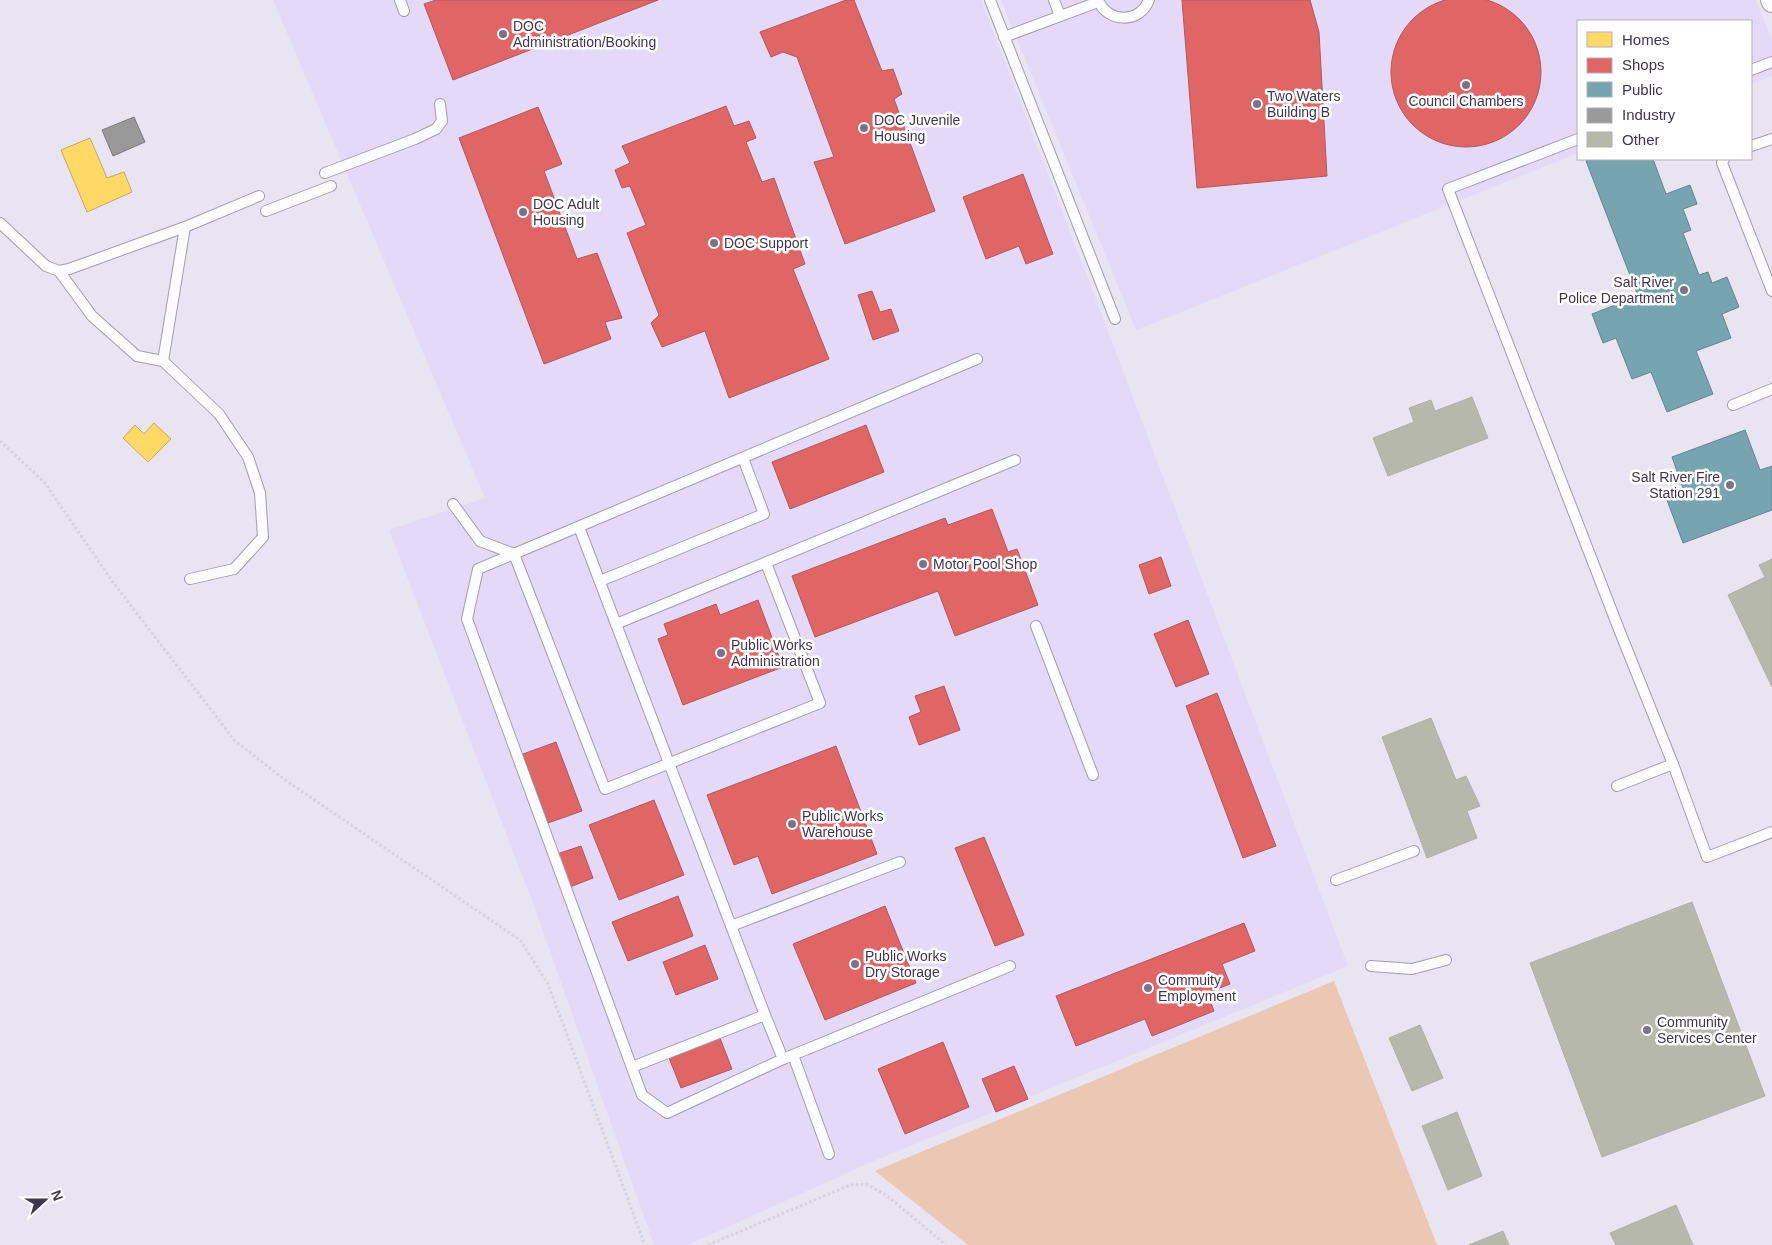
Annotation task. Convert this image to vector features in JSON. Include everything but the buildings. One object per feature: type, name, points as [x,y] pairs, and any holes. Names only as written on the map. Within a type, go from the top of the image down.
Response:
[{"type":"lane","points":[[400,0],[404,10]]},
{"type":"lane","points":[[990,0],[1115,319]]},
{"type":"lane","points":[[1054,0],[1060,16]]},
{"type":"lane","points":[[1004,37],[1098,1],[1103,9],[1117,18],[1135,16],[1142,11],[1149,0]]},
{"type":"lane","points":[[1752,70],[1772,62]]},
{"type":"lane","points":[[325,173],[415,139],[436,129],[442,121],[440,104]]},
{"type":"lane","points":[[1752,146],[1772,138]]},
{"type":"lane","points":[[1577,139],[1448,189],[1605,595],[1673,764],[1707,857],[1772,832]]},
{"type":"lane","points":[[1724,160],[1722,163],[1772,291]]},
{"type":"lane","points":[[266,211],[331,186]]},
{"type":"lane","points":[[0,223],[46,266],[59,271],[185,227],[259,196]]},
{"type":"lane","points":[[164,361],[185,227]]},
{"type":"lane","points":[[59,271],[92,316],[137,356],[164,361],[219,414],[248,457],[260,493],[263,537],[234,569],[190,579]]},
{"type":"lane","points":[[977,359],[478,569],[466,619],[642,1094],[667,1113],[788,1057],[1010,966]]},
{"type":"lane","points":[[1733,404],[1772,389]]},
{"type":"lane","points":[[600,581],[764,514],[743,458]]},
{"type":"lane","points":[[616,624],[1016,460]]},
{"type":"lane","points":[[453,504],[480,542],[514,554],[605,789],[820,703],[766,563]]},
{"type":"lane","points":[[579,527],[765,1015],[788,1057],[829,1154]]},
{"type":"lane","points":[[1036,626],[1093,775]]},
{"type":"lane","points":[[1616,786],[1673,764]]},
{"type":"lane","points":[[1336,880],[1414,851]]},
{"type":"lane","points":[[731,926],[900,862]]},
{"type":"lane","points":[[1371,966],[1412,969],[1446,960]]},
{"type":"lane","points":[[632,1067],[765,1015]]},
{"type":"path","points":[[0,441],[45,483],[112,581],[235,741],[288,782],[520,940],[548,984],[645,1245]]},
{"type":"path","points":[[708,1245],[850,1185],[866,1184],[886,1195],[946,1245]]},
{"type":"shaded area","points":[[273,0],[981,0],[1348,966],[869,1163],[688,1245],[654,1245],[534,906],[389,530],[485,498]]},
{"type":"shaded area","points":[[1001,0],[1756,0],[1772,41],[1772,76],[1752,84],[1752,20],[1577,20],[1577,153],[1136,330]]},
{"type":"shaded area","points":[[1334,981],[1437,1245],[968,1245],[875,1171]]},
{"type":"place","name":"DOC Administration/Booking","points":[[503,34]]},
{"type":"place","name":"Council Chambers","points":[[1466,85]]},
{"type":"place","name":"Two Waters Building B","points":[[1257,104]]},
{"type":"place","name":"DOC Juvenile Housing","points":[[864,128]]},
{"type":"place","name":"DOC Adult Housing","points":[[523,212]]},
{"type":"place","name":"DOC Support","points":[[714,243]]},
{"type":"place","name":"Salt River Police Department","points":[[1684,290]]},
{"type":"place","name":"Salt River Fire Station 291","points":[[1730,485]]},
{"type":"place","name":"Motor Pool Shop","points":[[923,564]]},
{"type":"place","name":"Public Works Administration","points":[[721,653]]},
{"type":"place","name":"Public Works Warehouse","points":[[792,824]]},
{"type":"place","name":"Public Works Dry Storage","points":[[855,964]]},
{"type":"place","name":"Commuity Employment","points":[[1148,988]]},
{"type":"place","name":"Community Services Center","points":[[1647,1030]]}]
